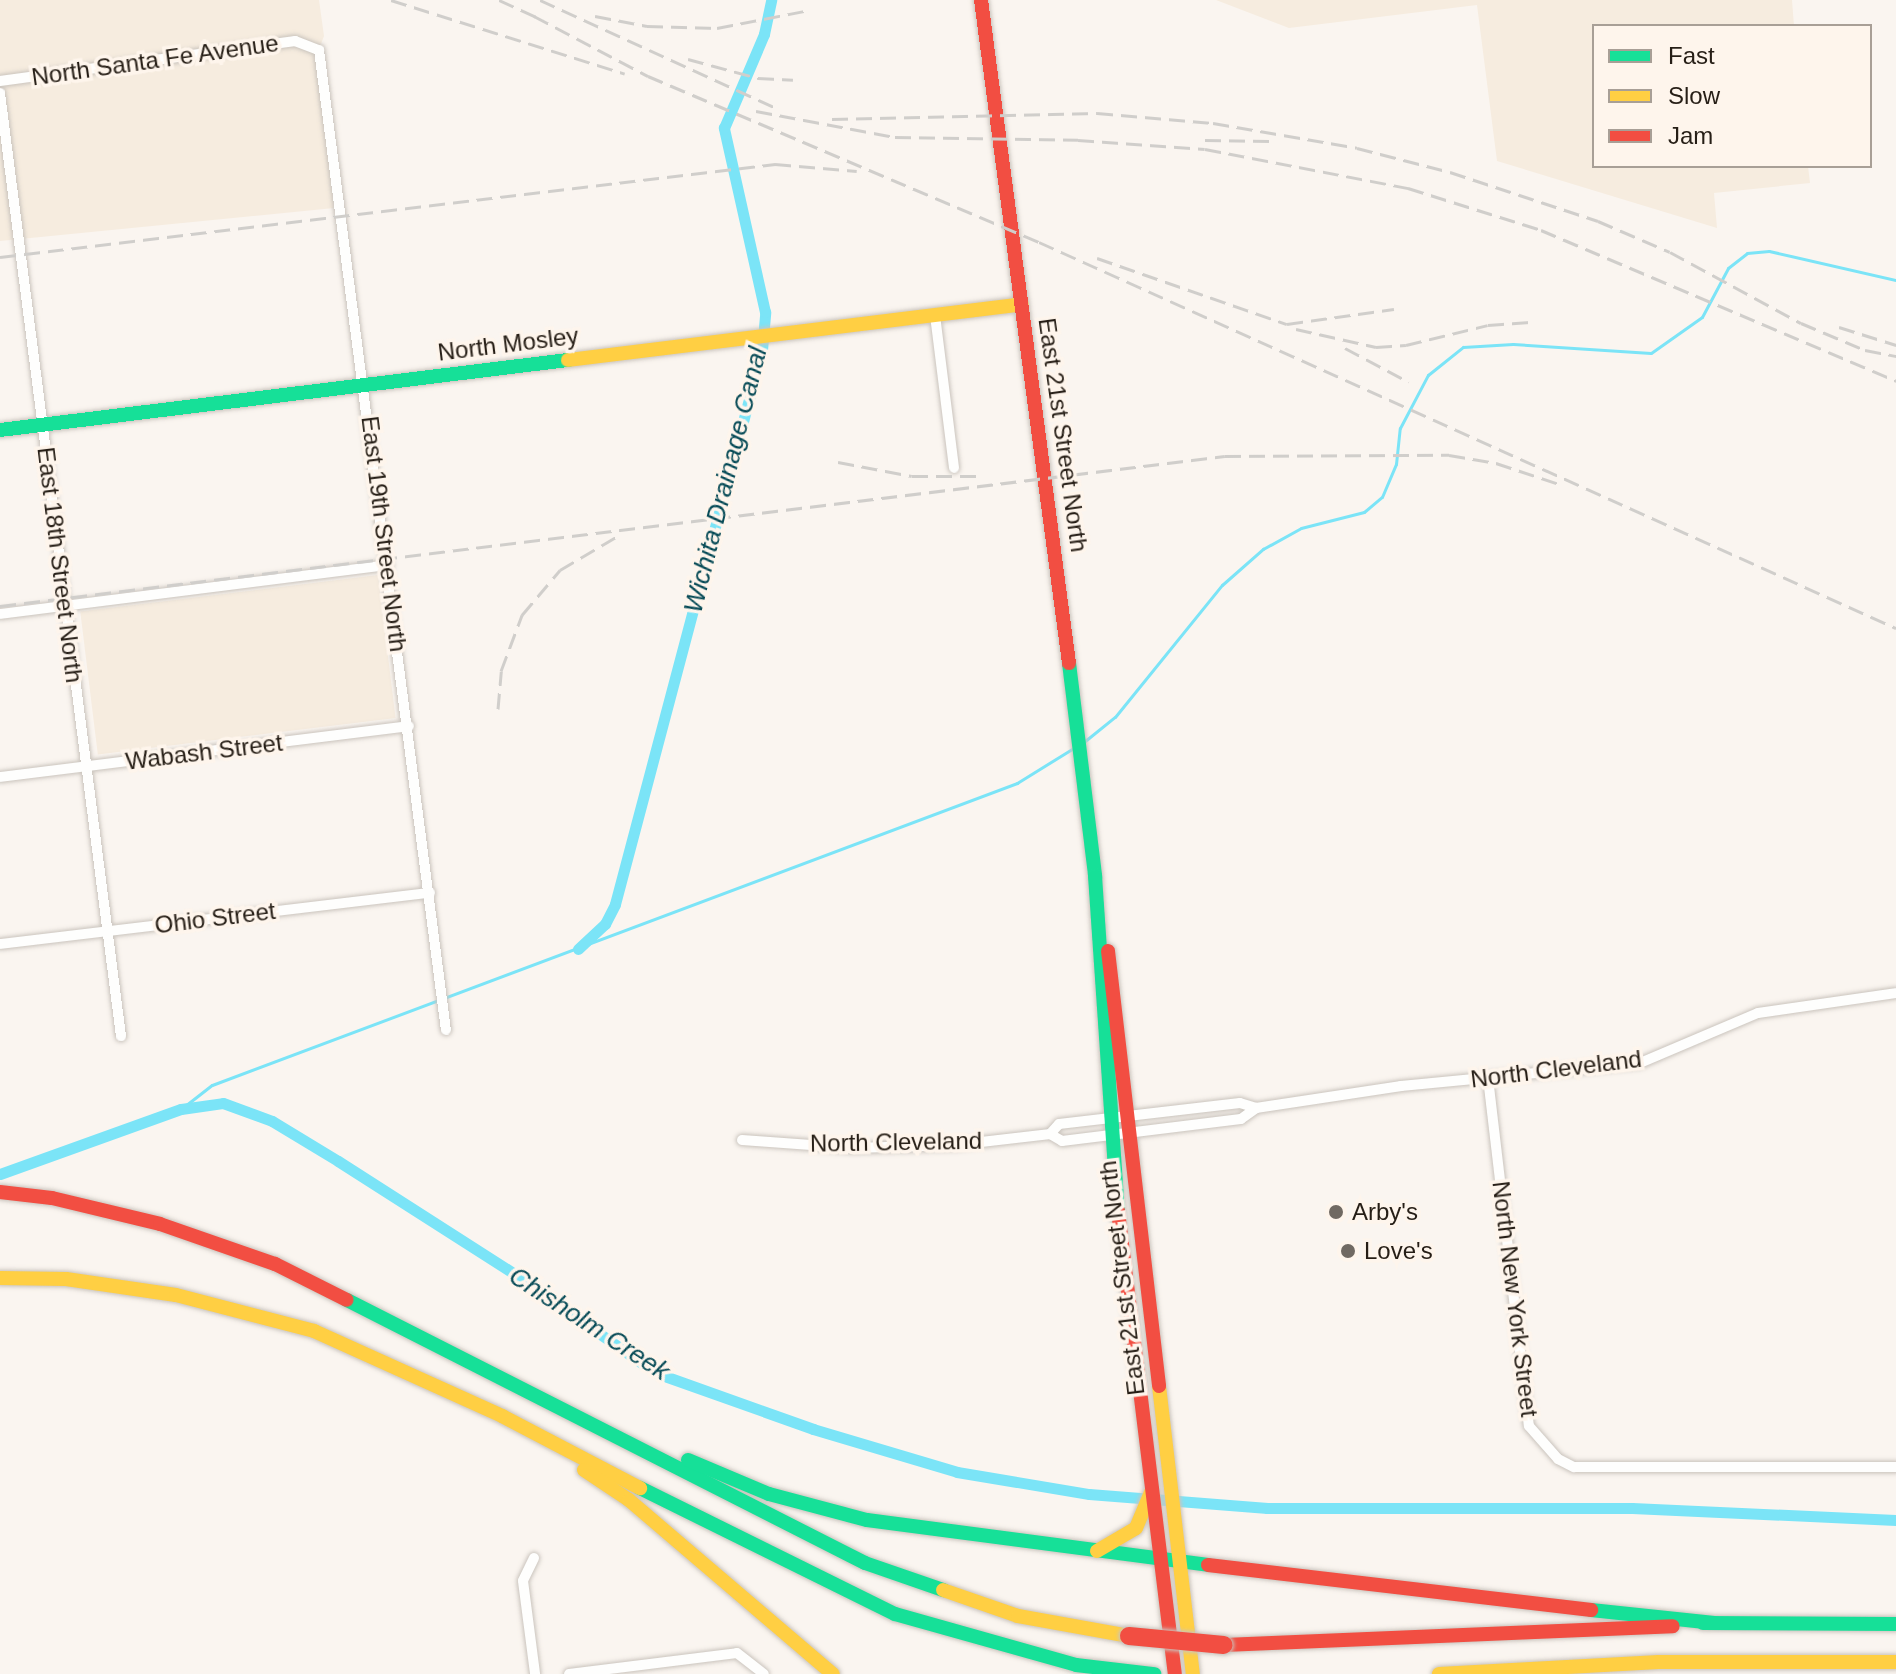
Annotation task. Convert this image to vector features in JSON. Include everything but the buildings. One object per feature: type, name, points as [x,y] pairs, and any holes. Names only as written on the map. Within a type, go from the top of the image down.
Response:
[{"type":"main road","name":"East 21st Street North","points":[[981,0],[1095,876],[1151,1481],[1175,1674]]},
{"type":"main road","name":"North Mosley","points":[[0,430],[1022,304]]},
{"type":"main road","name":"East 21st Street North","points":[[1119,1125],[1181,1562],[1193,1674]]},
{"type":"main road","points":[[0,1192],[113,1212],[212,1239],[275,1264],[865,1563],[1018,1616],[1129,1636],[1224,1645],[1714,1623],[1896,1624]]},
{"type":"main road","points":[[0,1278],[113,1285],[224,1305],[314,1331],[502,1416],[757,1549],[895,1614],[999,1647],[1154,1674]]},
{"type":"main road","points":[[564,1408],[769,1494],[839,1513],[1161,1561],[1714,1623]]},
{"type":"main road","points":[[502,1416],[629,1500],[833,1674]]},
{"type":"main road","points":[[1094,1552],[1120,1542],[1136,1528],[1151,1481]]},
{"type":"main road","points":[[1596,1674],[1659,1662]]},
{"type":"main road","points":[[1439,1674],[1659,1662],[1896,1662]]},
{"type":"street","name":"North Santa Fe Avenue","points":[[0,81],[310,43]]},
{"type":"street","name":"East 19th Street North","points":[[310,43],[319,50],[324,69],[446,1030]]},
{"type":"street","name":"East 18th Street North","points":[[0,93],[105,931],[121,1036]]},
{"type":"street","points":[[935,315],[954,468]]},
{"type":"street","points":[[0,614],[388,565]]},
{"type":"street","name":"Wabash Street","points":[[0,777],[409,726]]},
{"type":"street","name":"Ohio Street","points":[[0,944],[430,893]]},
{"type":"street","name":"North Cleveland","points":[[742,1140],[853,1148],[955,1145],[1050,1134],[1062,1141],[1119,1125],[1240,1103],[1256,1108],[1488,1078],[1640,1063],[1758,1013],[1896,993]]},
{"type":"street","name":"North New York Street","points":[[1488,1078],[1522,1385],[1529,1426],[1551,1452],[1574,1467],[1896,1467]]},
{"type":"street","name":"North Cleveland","points":[[1050,1134],[1059,1124],[1119,1125],[1241,1119],[1256,1108]]},
{"type":"street","points":[[534,1558],[523,1581],[535,1674]]},
{"type":"street","points":[[569,1674],[737,1653],[764,1674]]},
{"type":"shaded area","points":[[0,0],[319,0],[324,36],[316,57],[334,208],[0,241]]},
{"type":"shaded area","points":[[1216,0],[1792,0],[1794,24],[1592,24],[1592,168],[1808,168],[1810,183],[1714,193],[1717,228],[1497,161],[1477,5],[1289,28]]},
{"type":"shaded area","points":[[378,575],[396,718],[98,754],[80,612]]},
{"type":"waterway","name":"Wichita Drainage Canal","points":[[578,949],[605,924],[615,904],[762,350],[765,312],[724,128],[764,34],[771,0]]},
{"type":"waterway","points":[[1085,741],[1115,717],[1222,585],[1263,549],[1301,528],[1364,512],[1382,497],[1396,464],[1400,428],[1428,375],[1463,347],[1513,344],[1651,353],[1702,317],[1728,268],[1747,253],[1769,251],[1896,280]]},
{"type":"waterway","points":[[181,1109],[212,1085],[1017,783],[1075,747]]},
{"type":"waterway","name":"Chisholm Creek","points":[[0,1174],[181,1109],[223,1103],[272,1121],[338,1161],[513,1273],[656,1373],[813,1429],[957,1472],[1089,1494],[1267,1508],[1632,1508],[1896,1520]]},
{"type":"railway","points":[[391,0],[625,74]]},
{"type":"railway","points":[[499,0],[543,20]]},
{"type":"railway","points":[[540,0],[774,107]]},
{"type":"railway","points":[[595,16],[647,26],[717,28],[810,10]]},
{"type":"railway","points":[[534,16],[648,76],[1039,242],[1896,628]]},
{"type":"railway","points":[[688,59],[758,78],[793,80]]},
{"type":"railway","points":[[756,111],[895,137],[1078,140],[1205,149],[1408,188],[1541,230],[1896,381]]},
{"type":"railway","points":[[832,119],[1097,113],[1213,123],[1357,148],[1450,172],[1598,221],[1670,252],[1801,323],[1865,350],[1896,356]]},
{"type":"railway","points":[[1205,140],[1269,141]]},
{"type":"railway","points":[[0,257],[775,164],[857,171]]},
{"type":"railway","points":[[1097,258],[1287,324],[1394,309]]},
{"type":"railway","points":[[1296,329],[1376,347],[1406,345],[1488,325],[1530,322]]},
{"type":"railway","points":[[1839,327],[1896,345]]},
{"type":"railway","points":[[1345,348],[1409,382]]},
{"type":"railway","points":[[0,606],[1225,456],[1449,455],[1496,463],[1562,485]]},
{"type":"railway","points":[[838,462],[912,476],[976,476]]},
{"type":"railway","points":[[498,709],[501,671],[522,615],[560,570],[616,537]]},
{"type":"traffic: fast","points":[[0,430],[568,360]]},
{"type":"traffic: fast","points":[[1069,663],[1095,876],[1118,1211]]},
{"type":"traffic: fast","points":[[347,1300],[865,1563],[943,1590]]},
{"type":"traffic: fast","points":[[688,1460],[769,1494],[867,1520],[1208,1565]]},
{"type":"traffic: fast","points":[[640,1488],[895,1614],[1076,1665],[1154,1674]]},
{"type":"traffic: fast","points":[[1591,1610],[1714,1623]]},
{"type":"traffic: fast","points":[[1703,1623],[1896,1624]]},
{"type":"traffic: slow","points":[[568,360],[1022,304]]},
{"type":"traffic: slow","points":[[0,1278],[66,1279],[176,1295],[314,1331],[502,1416],[640,1488]]},
{"type":"traffic: slow","points":[[1159,1386],[1193,1674]]},
{"type":"traffic: slow","points":[[584,1470],[629,1500],[833,1674]]},
{"type":"traffic: slow","points":[[1097,1551],[1136,1528],[1152,1490]]},
{"type":"traffic: slow","points":[[943,1590],[1018,1616],[1129,1636]]},
{"type":"traffic: slow","points":[[1439,1674],[1659,1662],[1896,1662]]},
{"type":"traffic: jam","points":[[981,0],[1069,663]]},
{"type":"traffic: jam","points":[[1108,951],[1159,1386]]},
{"type":"traffic: jam","points":[[0,1192],[52,1198],[160,1224],[275,1264],[347,1300]]},
{"type":"traffic: jam","points":[[1118,1211],[1175,1674]]},
{"type":"traffic: jam","points":[[1208,1565],[1591,1610]]},
{"type":"traffic: jam","points":[[1224,1645],[1673,1626]]},
{"type":"traffic: jam","points":[[1129,1636],[1224,1645]]},
{"type":"place","name":"Arby's","points":[[1336,1212]]},
{"type":"place","name":"Love's","points":[[1348,1251]]}]
